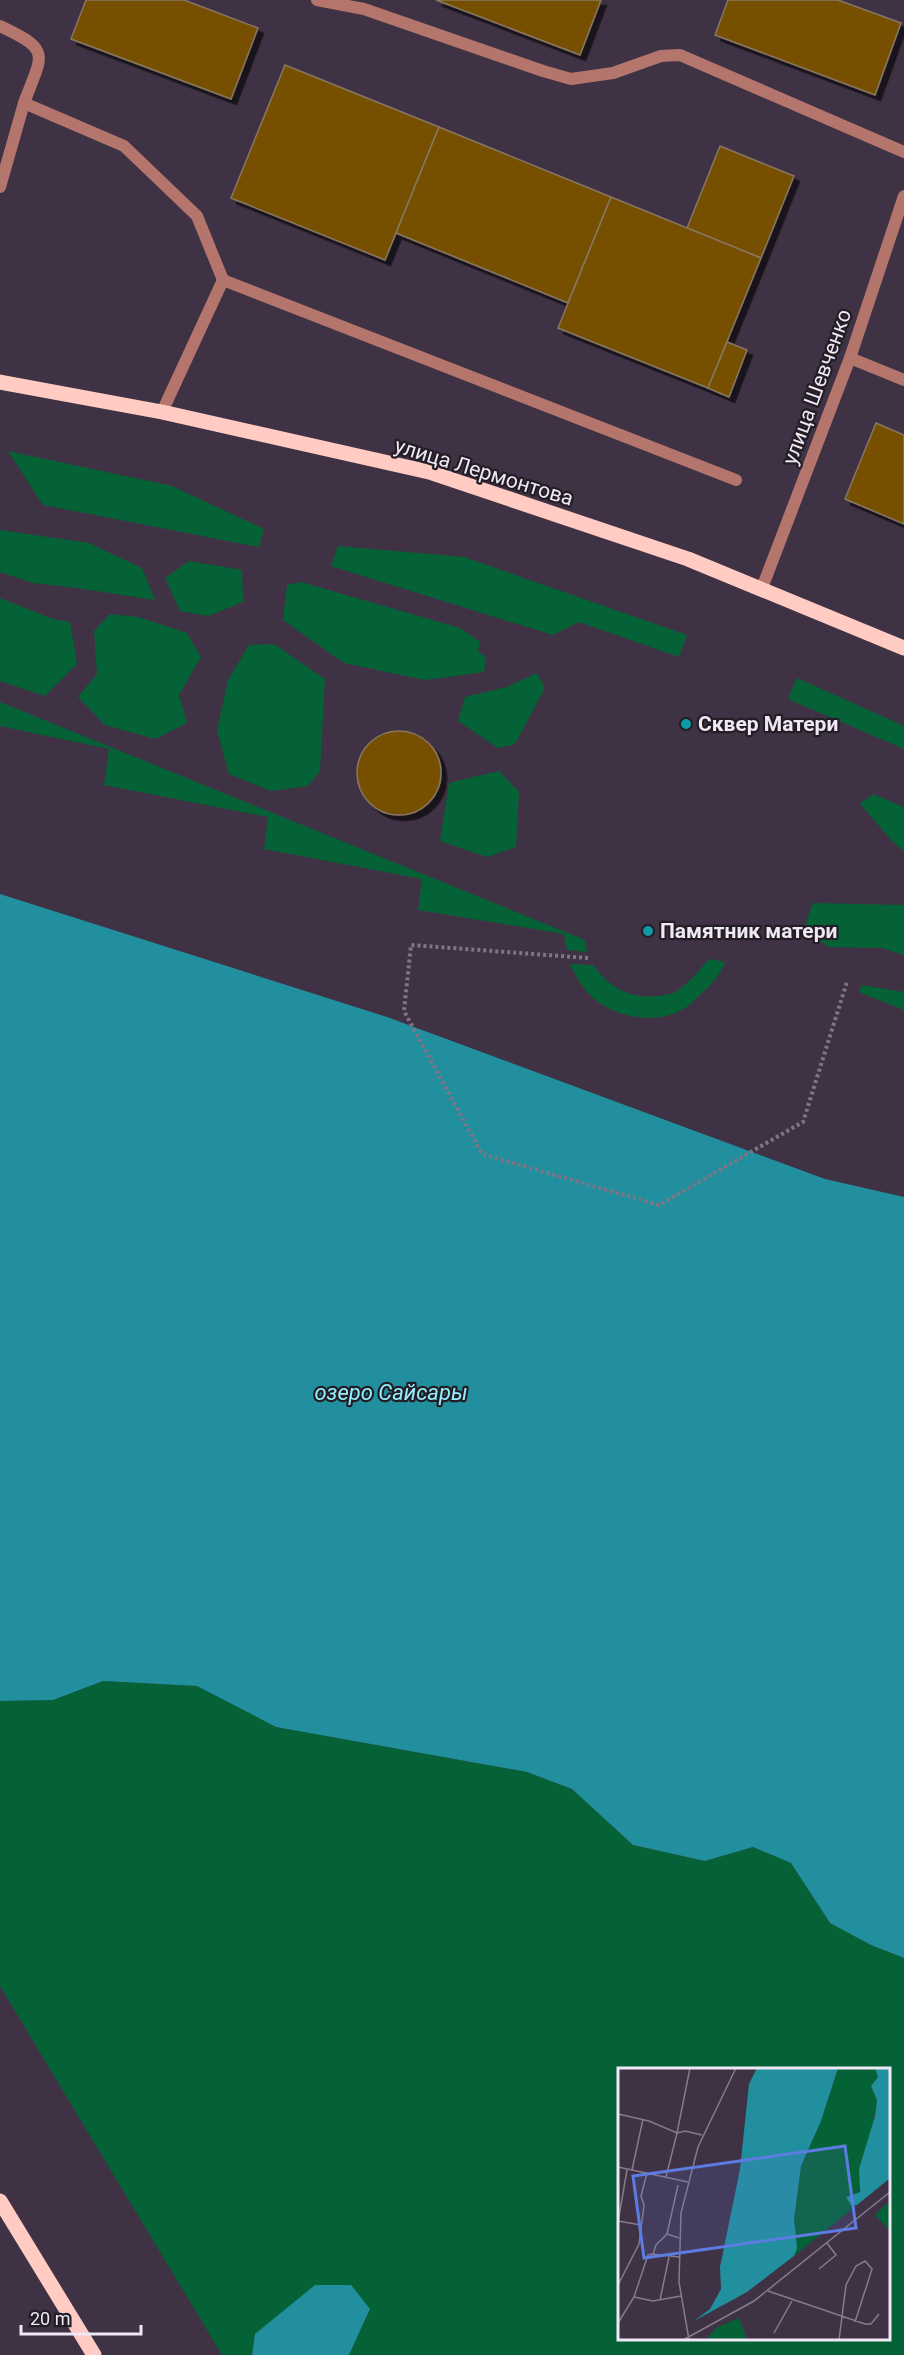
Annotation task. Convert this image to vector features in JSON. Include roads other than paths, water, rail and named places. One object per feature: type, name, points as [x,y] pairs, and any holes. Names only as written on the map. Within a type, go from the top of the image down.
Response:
[{"type":"main road","name":"улица Лермонтова","points":[[0,382],[162,412],[429,472],[688,559],[904,648]]},
{"type":"main road","points":[[0,2201],[94,2355]]},
{"type":"street","points":[[317,0],[365,4],[543,71],[571,79],[613,73],[661,56],[680,55],[904,152]]},
{"type":"street","points":[[0,26],[29,40],[38,50],[39,61],[0,187]]},
{"type":"street","points":[[24,104],[124,146],[197,216],[224,280],[736,480]]},
{"type":"street","name":"улица Шевченко","points":[[762,588],[850,358],[904,196]]},
{"type":"street","points":[[162,412],[224,280]]},
{"type":"street","points":[[850,358],[904,380]]},
{"type":"water","name":"озеро Сайсары","points":[[0,894],[387,1017],[825,1179],[904,1197],[904,1958],[871,1945],[830,1923],[791,1863],[753,1847],[705,1861],[633,1845],[572,1789],[527,1772],[276,1727],[197,1686],[103,1681],[53,1700],[0,1701]]},
{"type":"water","points":[[315,2285],[351,2285],[370,2309],[349,2355],[252,2355],[255,2334]]},
{"type":"place","name":"Сквер Матери","points":[[686,724]]},
{"type":"place","name":"Памятник матери","points":[[648,931]]}]
